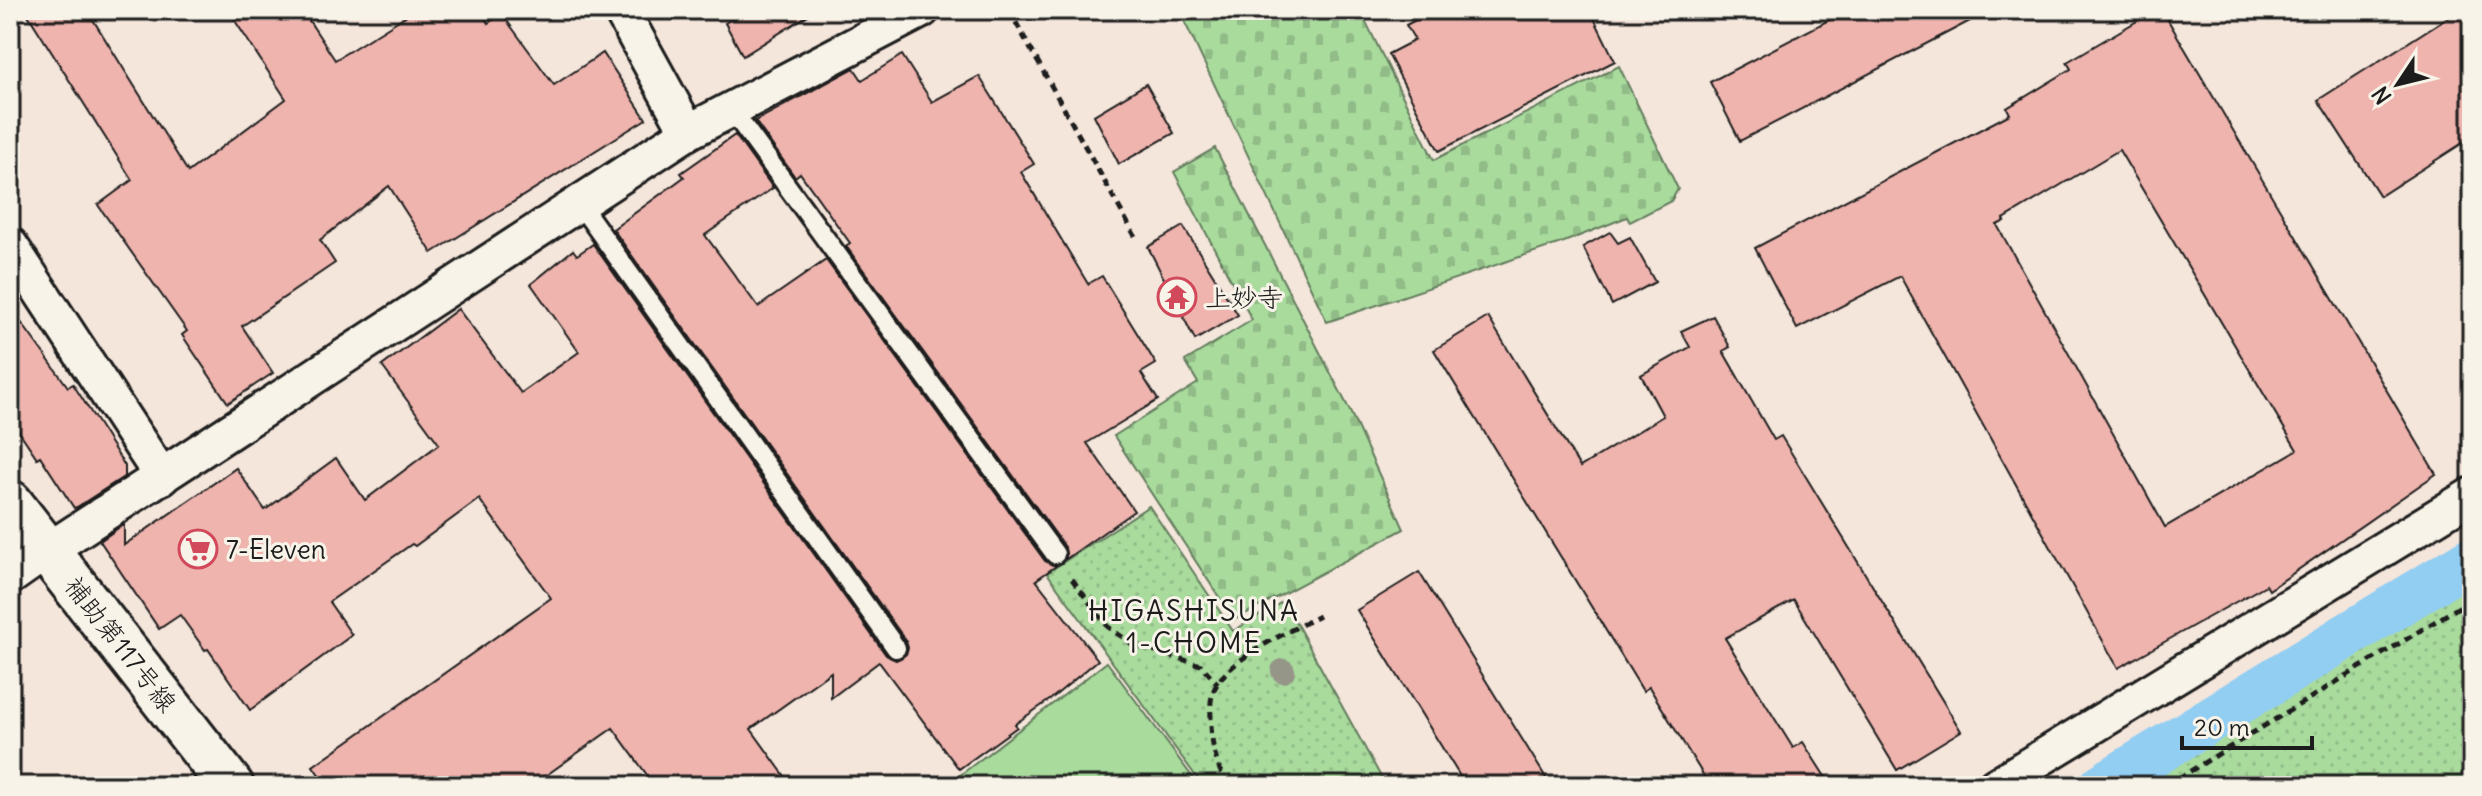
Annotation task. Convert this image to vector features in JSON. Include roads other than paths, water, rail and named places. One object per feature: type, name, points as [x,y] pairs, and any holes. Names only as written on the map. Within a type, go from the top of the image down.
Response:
[{"type":"street","points":[[621,10],[688,132]]},
{"type":"street","points":[[10,577],[688,132],[922,10]]},
{"type":"street","points":[[10,245],[162,477]]},
{"type":"street","points":[[1995,786],[2472,495]]},
{"type":"street","name":"補助第117号線","points":[[10,503],[231,786]]},
{"type":"lane","points":[[731,109],[1055,554]]},
{"type":"lane","points":[[579,203],[896,648]]},
{"type":"waterway","points":[[2102,786],[2472,559]]},
{"type":"place","name":"上妙寺","points":[[1177,297]]},
{"type":"place","name":"7-Eleven","points":[[198,549]]},
{"type":"district","name":"HIGASHISUNA 1-CHOME","points":[[1194,627]]}]
